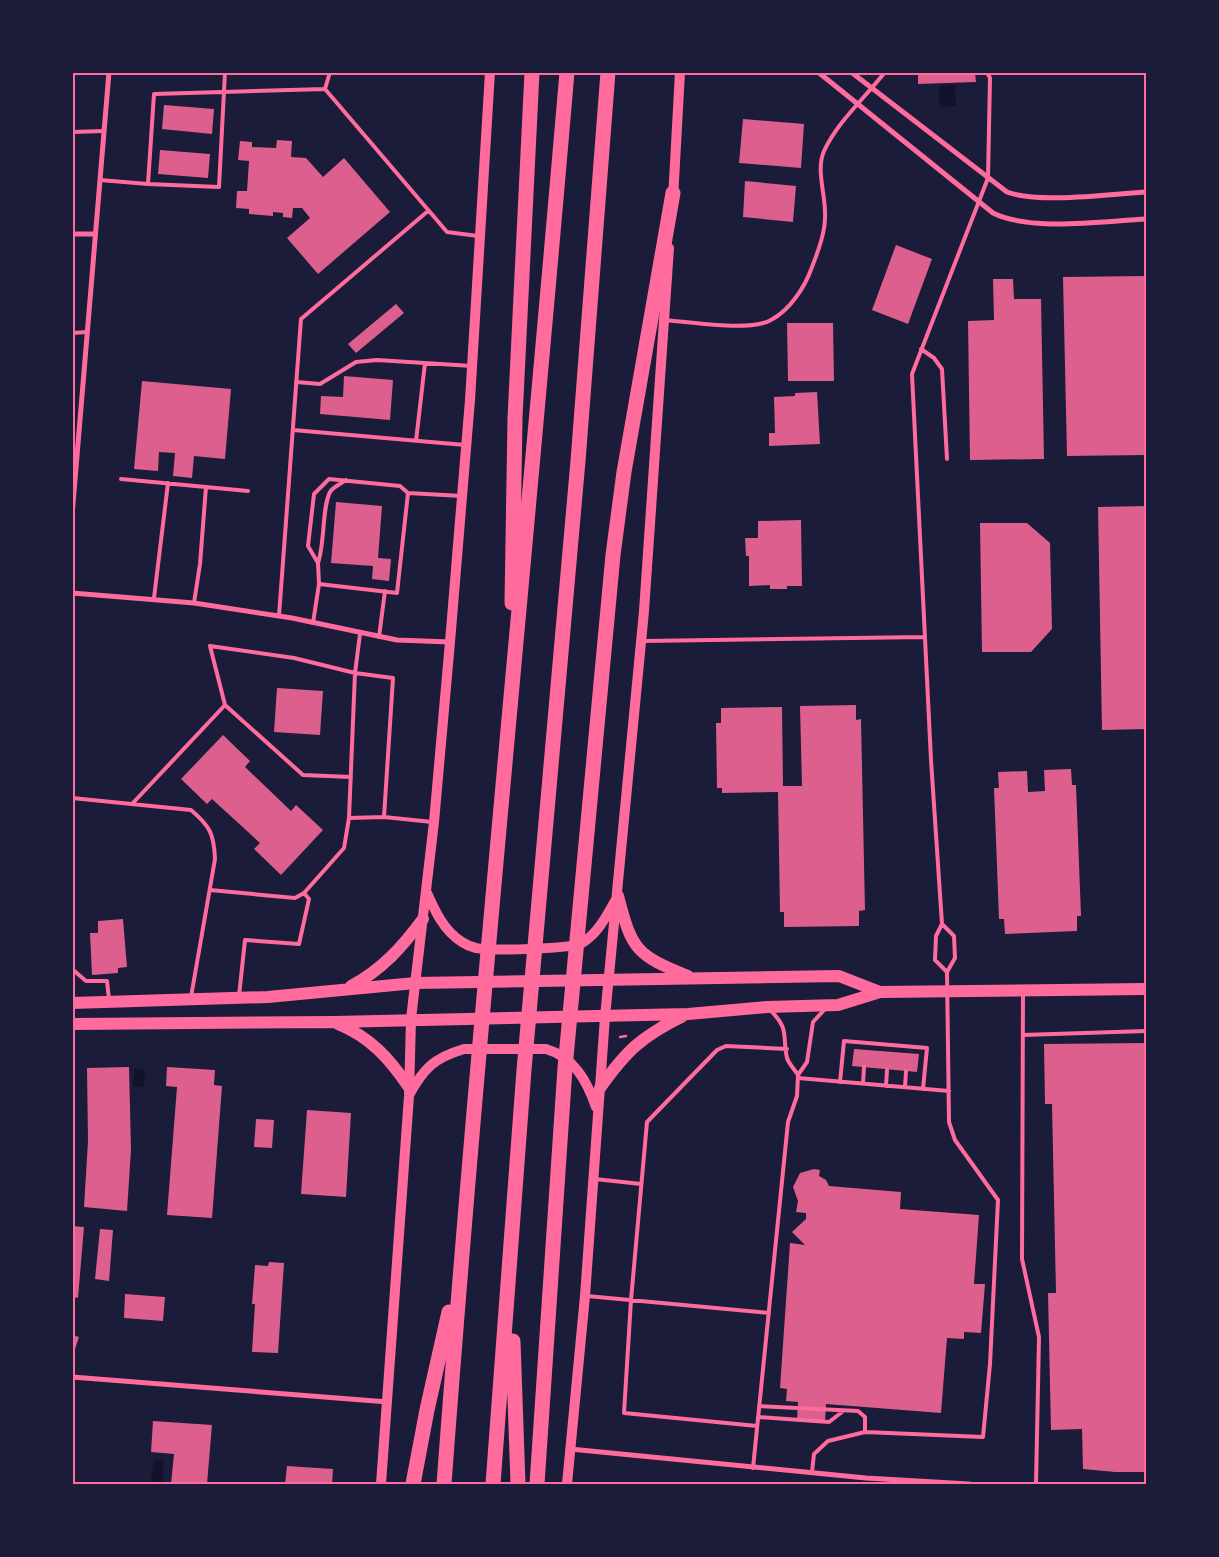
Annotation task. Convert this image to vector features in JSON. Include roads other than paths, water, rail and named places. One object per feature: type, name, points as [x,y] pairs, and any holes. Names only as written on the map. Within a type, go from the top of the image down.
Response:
[{"type":"highway","points":[[510,716],[514,418],[532,72]]},
{"type":"highway","points":[[444,1484],[476,1072],[510,716],[567,72]]},
{"type":"highway","points":[[493,1484],[524,1070],[578,461],[608,72]]},
{"type":"highway","points":[[537,1484],[565,1068],[581,917],[613,555],[624,472],[673,193]]},
{"type":"highway","points":[[413,1484],[427,1410],[461,1260]]},
{"type":"highway","points":[[510,1262],[518,1484]]},
{"type":"main road","points":[[381,1484],[388,1402],[411,1019],[434,822],[450,642],[472,366],[490,72]]},
{"type":"main road","points":[[567,1484],[585,1296],[605,1017],[641,641],[665,320],[680,72]]},
{"type":"main road","points":[[426,892],[437,915],[446,928],[461,941],[476,948],[565,948],[581,944],[599,928],[618,896]]},
{"type":"main road","points":[[618,896],[631,940],[653,962],[695,979]]},
{"type":"main road","points":[[346,989],[367,978],[382,966],[407,940],[423,919]]},
{"type":"main road","points":[[74,1002],[239,998],[414,983],[839,976],[880,992]]},
{"type":"main road","points":[[72,1024],[605,1017],[688,1014],[767,1007],[838,1005],[880,992],[1146,989]]},
{"type":"main road","points":[[600,1088],[614,1068],[637,1043],[651,1033],[688,1014]]},
{"type":"main road","points":[[334,1022],[352,1030],[386,1055],[408,1091]]},
{"type":"main road","points":[[408,1091],[433,1061],[452,1052],[464,1049],[546,1049],[558,1052],[582,1076],[598,1113]]},
{"type":"street","points":[[72,516],[76,441],[110,72]]},
{"type":"street","points":[[818,72],[993,213],[1017,222],[1042,223],[1146,219]]},
{"type":"street","points":[[851,72],[1007,192],[1026,197],[1146,192]]},
{"type":"street","points":[[72,234],[95,234]]},
{"type":"street","points":[[72,593],[154,598],[194,603],[279,616],[379,638],[450,642]]},
{"type":"street","points":[[72,1377],[388,1402]]},
{"type":"street","points":[[570,1449],[866,1478],[969,1484]]},
{"type":"street","points":[[865,1484],[866,1478]]},
{"type":"lane","points":[[100,180],[219,187],[225,72]]},
{"type":"lane","points":[[325,89],[330,72]]},
{"type":"lane","points":[[665,320],[740,326],[770,321],[789,306],[809,277],[821,242],[826,212],[822,184],[824,153],[835,133],[885,72]]},
{"type":"lane","points":[[948,972],[936,960],[936,936],[942,924],[912,374],[988,178],[990,83],[987,72]]},
{"type":"lane","points":[[148,184],[154,94],[325,89]]},
{"type":"lane","points":[[325,89],[447,232],[480,236]]},
{"type":"lane","points":[[72,132],[104,131]]},
{"type":"lane","points":[[279,616],[301,319],[428,211]]},
{"type":"lane","points":[[72,333],[87,332]]},
{"type":"lane","points":[[921,349],[934,358],[942,369],[947,459]]},
{"type":"lane","points":[[296,382],[320,384],[356,362],[377,360],[472,366]]},
{"type":"lane","points":[[416,441],[425,363]]},
{"type":"lane","points":[[293,430],[466,446]]},
{"type":"lane","points":[[121,479],[248,491]]},
{"type":"lane","points":[[318,563],[308,546],[314,494],[329,479],[400,486],[408,493],[462,496]]},
{"type":"lane","points":[[313,623],[319,584],[318,563],[322,550],[330,491],[346,480]]},
{"type":"lane","points":[[154,598],[168,483]]},
{"type":"lane","points":[[194,603],[200,564],[206,487]]},
{"type":"lane","points":[[319,584],[397,593],[408,493]]},
{"type":"lane","points":[[379,638],[385,591]]},
{"type":"lane","points":[[210,890],[294,898],[304,893],[344,848],[350,818],[355,673],[360,634]]},
{"type":"lane","points":[[641,641],[925,637]]},
{"type":"lane","points":[[351,777],[304,775],[225,705],[210,646],[294,658],[355,673],[393,678],[384,817]]},
{"type":"lane","points":[[132,804],[225,705]]},
{"type":"lane","points":[[72,798],[191,810],[206,823],[214,839],[215,859],[190,1000]]},
{"type":"lane","points":[[350,818],[384,817],[434,822]]},
{"type":"lane","points":[[239,998],[245,940],[299,944],[309,899],[304,893]]},
{"type":"lane","points":[[812,1472],[814,1454],[828,1441],[865,1432],[983,1437],[990,1364],[998,1200],[955,1140],[949,1122],[948,972],[955,958],[954,936],[942,924]]},
{"type":"lane","points":[[72,969],[86,981],[107,981],[110,1002]]},
{"type":"lane","points":[[1023,990],[1022,1259],[1039,1337],[1036,1484]]},
{"type":"lane","points":[[753,1468],[788,1122],[797,1096],[798,1076],[807,1062],[813,1022],[823,1009],[838,1005]]},
{"type":"lane","points":[[767,1007],[779,1018],[786,1033],[787,1059],[798,1076],[840,1082],[949,1091]]},
{"type":"lane","points":[[1022,1035],[1146,1031]]},
{"type":"lane","points":[[840,1082],[844,1041],[906,1046],[927,1048],[923,1089]]},
{"type":"lane","points":[[866,1050],[867,1043]]},
{"type":"lane","points":[[889,1045],[889,1052]]},
{"type":"lane","points":[[757,1426],[624,1413],[631,1300],[647,1122],[717,1050],[726,1046],[787,1049]]},
{"type":"lane","points":[[906,1046],[906,1054]]},
{"type":"lane","points":[[863,1084],[864,1067]]},
{"type":"lane","points":[[886,1086],[887,1070]]},
{"type":"lane","points":[[905,1087],[906,1071]]},
{"type":"lane","points":[[593,1179],[642,1184]]},
{"type":"lane","points":[[585,1296],[769,1313]]},
{"type":"lane","points":[[759,1406],[843,1412],[858,1411],[865,1417],[865,1432]]},
{"type":"lane","points":[[758,1416],[829,1422],[843,1412]]}]
